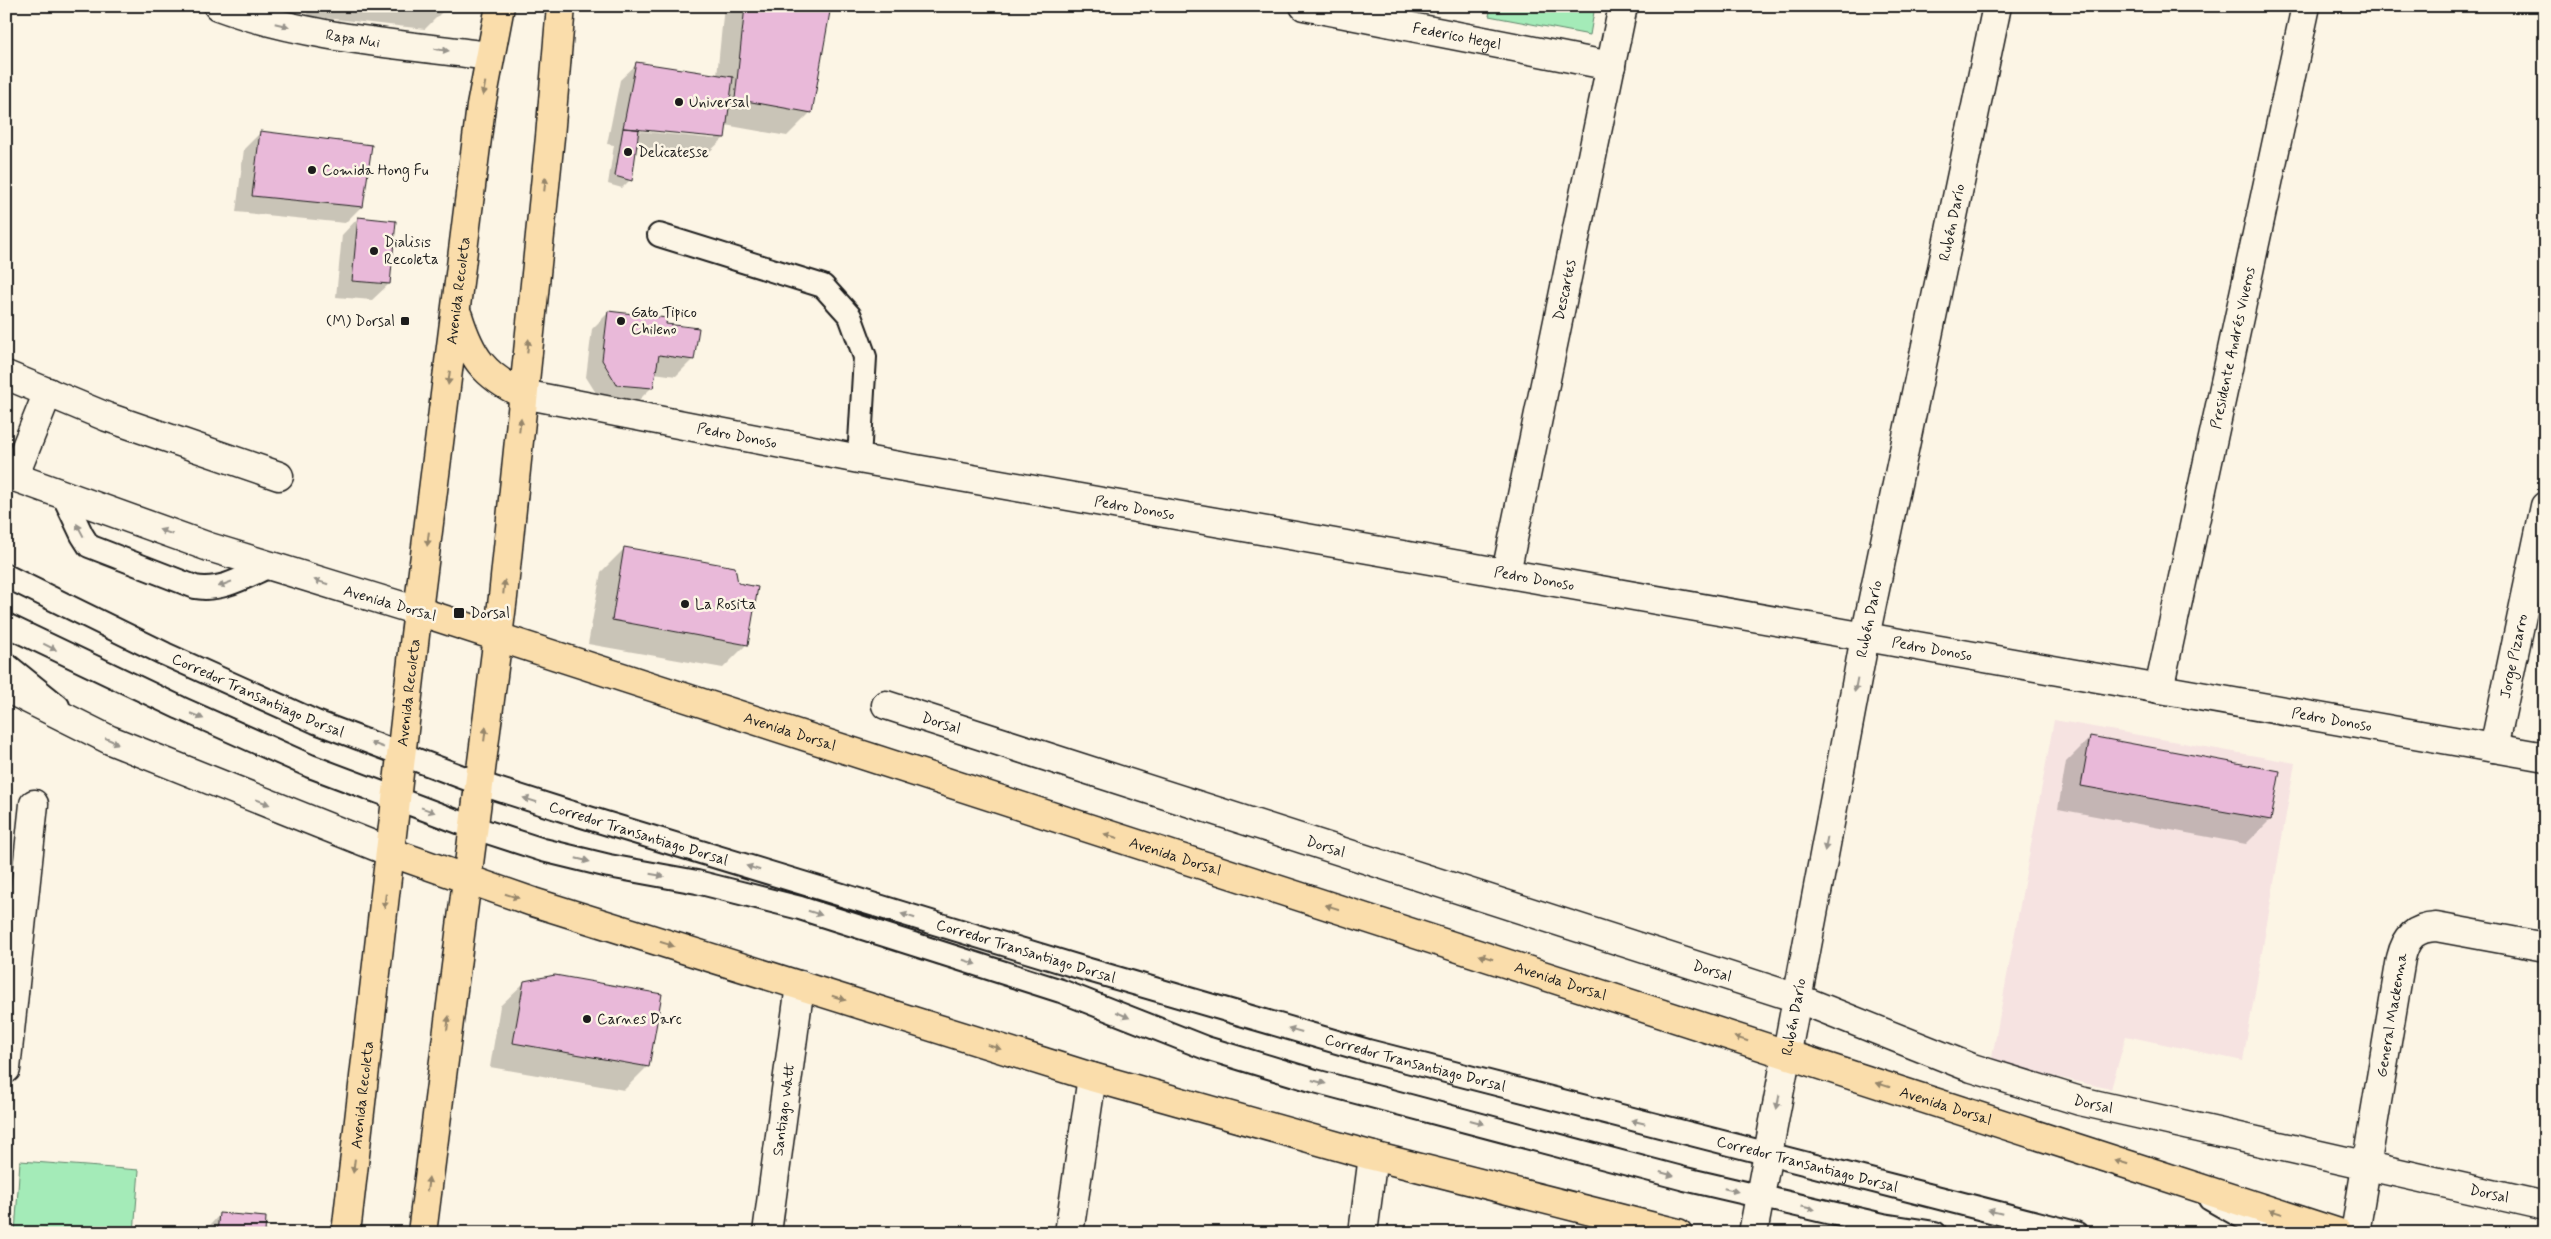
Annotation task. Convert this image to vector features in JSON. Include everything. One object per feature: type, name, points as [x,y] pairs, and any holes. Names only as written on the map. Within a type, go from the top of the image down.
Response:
[{"type":"main road","name":"Avenida Recoleta","points":[[346,1233],[400,754],[482,106],[500,6]]},
{"type":"main road","points":[[422,1233],[472,827],[498,636],[550,137],[561,6]]},
{"type":"main road","points":[[457,312],[470,349],[481,366],[500,383],[523,394]]},
{"type":"main road","name":"Avenida Dorsal","points":[[418,611],[2338,1233]]},
{"type":"main road","points":[[390,852],[466,880],[1092,1077],[1373,1156],[1678,1233]]},
{"type":"street","name":"Rapa Nui","points":[[218,6],[272,23],[312,32],[490,56]]},
{"type":"street","name":"Federico Hegel","points":[[1304,6],[1610,66]]},
{"type":"street","name":"Descartes","points":[[1506,574],[1623,6]]},
{"type":"street","name":"Rubén Darío","points":[[1753,1233],[1865,637],[1997,6]]},
{"type":"street","name":"Presidente Andrés Viveros","points":[[2159,689],[2306,6]]},
{"type":"street","points":[[6,375],[107,417],[279,476]]},
{"type":"street","name":"Avenida Dorsal","points":[[48,392],[10,475],[62,495],[270,566],[418,611]]},
{"type":"street","name":"Pedro Donoso","points":[[523,394],[859,459],[2545,757]]},
{"type":"street","name":"Jorge Pizarro","points":[[2494,748],[2545,506]]},
{"type":"street","points":[[6,688],[86,729],[204,780],[390,852]]},
{"type":"street","name":"Dorsal","points":[[886,705],[1797,998],[1972,1068],[2080,1101],[2545,1206]]},
{"type":"street","points":[[6,1069],[34,804]]},
{"type":"street","name":"General Mackenna","points":[[2355,1233],[2401,958],[2408,938],[2425,927],[2436,927],[2545,947]]},
{"type":"street","name":"Santiago Watt","points":[[768,1233],[800,985]]},
{"type":"street","points":[[1069,1233],[1092,1077]]},
{"type":"street","points":[[1363,1233],[1373,1156]]},
{"type":"lane","points":[[659,235],[823,286],[850,316],[865,357],[859,459]]},
{"type":"lane","points":[[62,495],[82,536],[89,546],[195,587],[207,589],[218,587],[270,566]]},
{"type":"lane","name":"Corredor Transantiago Dorsal","points":[[6,576],[316,722],[478,783],[974,936],[1349,1046],[2076,1233]]},
{"type":"lane","name":"Corredor Transantiago Dorsal","points":[[6,625],[180,708],[310,766],[472,827],[544,850],[609,866],[697,882],[800,908],[1061,991],[1160,1032],[1253,1062],[1685,1179],[1883,1225],[1935,1233]]},
{"type":"lane","points":[[6,664],[86,729]]},
{"type":"lane","points":[[2172,1178],[2270,1233]]},
{"type":"shaded area","points":[[2054,720],[2295,763],[2243,1061],[2126,1036],[2111,1089],[1991,1063]]},
{"type":"green space","points":[[1491,6],[1595,6],[1590,35],[1489,16]]},
{"type":"green space","points":[[20,1161],[139,1170],[134,1233],[15,1233]]},
{"type":"building","points":[[745,6],[831,6],[812,113],[735,99]]},
{"type":"building","name":"Universal","points":[[636,62],[733,77],[725,138],[623,128]]},
{"type":"building","name":"Delicatesse","points":[[623,128],[639,129],[632,181],[615,176]]},
{"type":"building","name":"Comida Hong Fu","points":[[260,131],[372,145],[363,207],[252,196]]},
{"type":"building","name":"Dialisis Recoleta","points":[[358,217],[396,221],[390,284],[352,281]]},
{"type":"building","points":[[608,311],[667,318],[666,324],[699,328],[694,360],[659,355],[653,388],[617,385],[602,360]]},
{"type":"building","name":"La Rosita","points":[[624,547],[735,567],[738,583],[758,587],[748,645],[612,620]]},
{"type":"building","points":[[2090,736],[2280,771],[2271,820],[2081,786]]},
{"type":"building","name":"Carnes Darc","points":[[555,975],[662,994],[649,1067],[513,1043],[524,981]]},
{"type":"building","points":[[219,1213],[266,1217],[265,1233],[217,1233]]},
{"type":"place","name":"Universal","points":[[679,102]]},
{"type":"place","name":"Delicatesse","points":[[628,152]]},
{"type":"place","name":"Comida Hong Fu","points":[[312,170]]},
{"type":"place","name":"Dialisis Recoleta","points":[[374,251]]},
{"type":"place","name":"(M) Dorsal","points":[[405,321]]},
{"type":"place","name":"Gato Tipico Chileno","points":[[621,321]]},
{"type":"place","name":"La Rosita","points":[[685,604]]},
{"type":"place","name":"Dorsal","points":[[459,613]]},
{"type":"place","name":"Carnes Darc","points":[[587,1019]]}]
